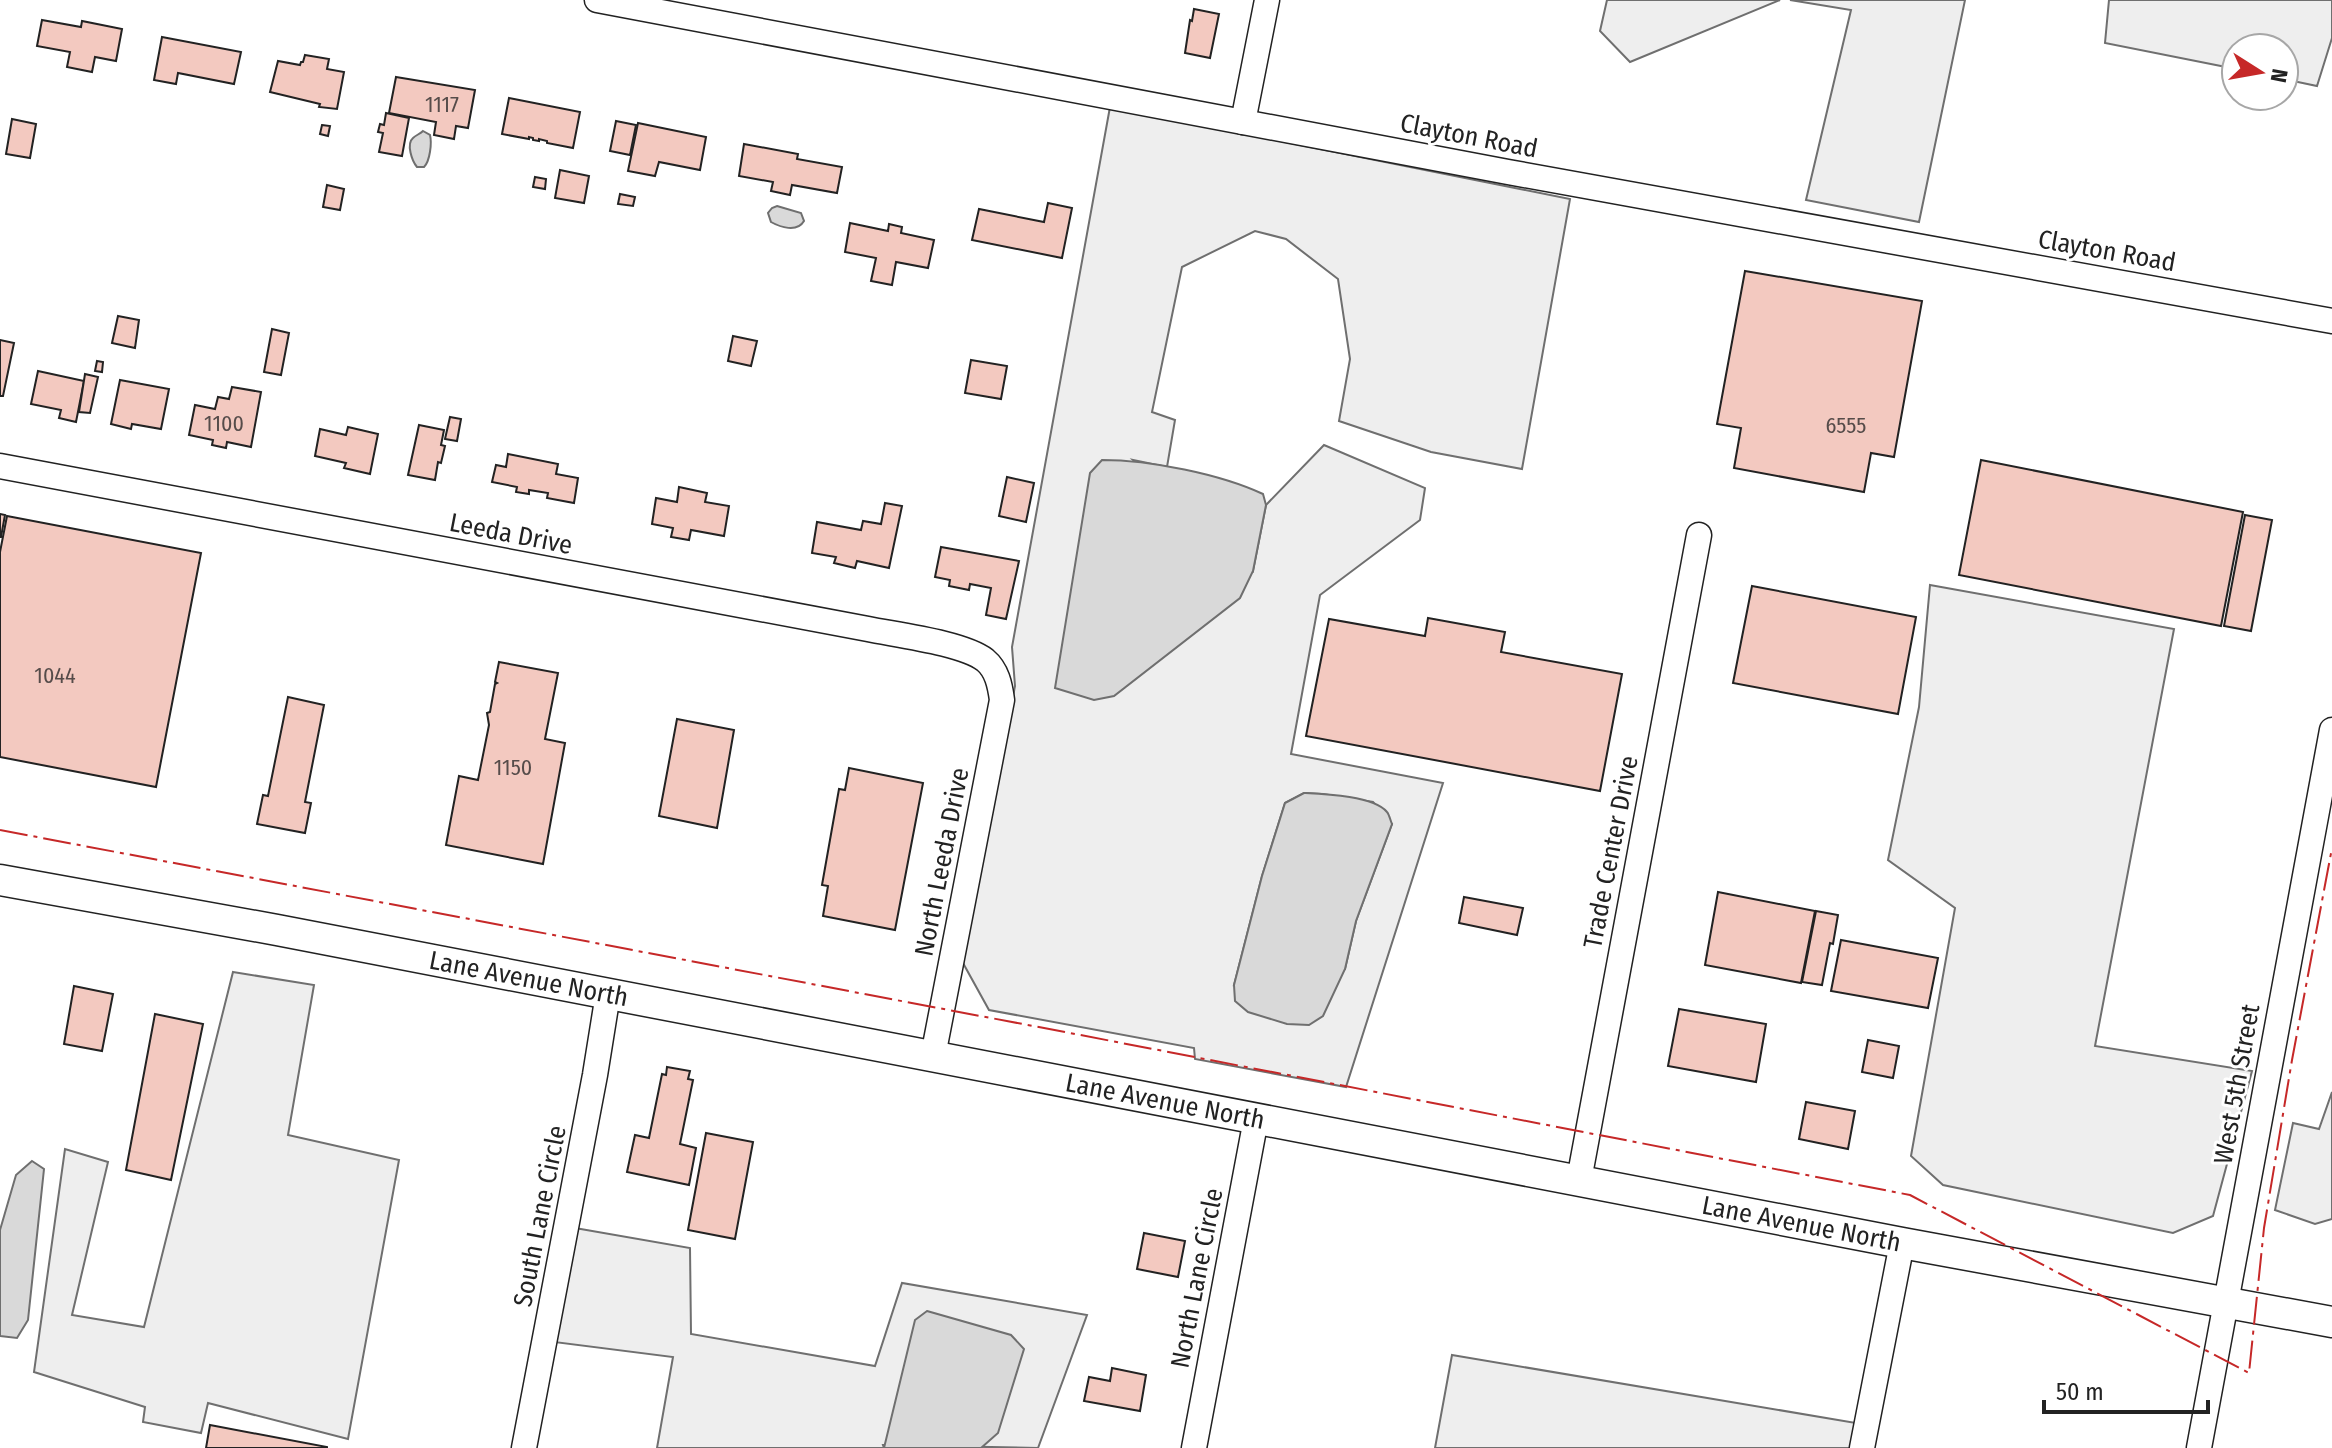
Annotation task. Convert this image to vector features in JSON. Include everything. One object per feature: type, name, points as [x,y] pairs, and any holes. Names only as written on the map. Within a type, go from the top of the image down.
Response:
[{"type":"main road","name":"Lane Avenue North","points":[[0,880],[1902,1243],[2332,1322]]},
{"type":"street","name":"Clayton Road","points":[[597,0],[1524,175],[2332,321]]},
{"type":"street","points":[[1243,122],[1267,0]]},
{"type":"street","name":"Leeda Drive","points":[[0,466],[868,629],[966,650],[987,661],[998,679]]},
{"type":"street","name":"Trade Center Drive","points":[[1579,1180],[1699,535]]},
{"type":"street","name":"North Leeda Drive","points":[[933,1056],[1002,700],[998,679]]},
{"type":"street","name":"West 5th Street","points":[[2199,1448],[2332,730]]},
{"type":"street","name":"South Lane Circle","points":[[524,1448],[608,994]]},
{"type":"street","name":"North Lane Circle","points":[[1194,1448],[1256,1119]]},
{"type":"street","points":[[1862,1448],[1902,1243]]},
{"type":"shaded area","points":[[1607,0],[1780,0],[1630,62],[1600,31]]},
{"type":"shaded area","points":[[1790,0],[1965,0],[1919,222],[1806,200],[1851,10]]},
{"type":"shaded area","points":[[2109,0],[2332,0],[2332,38],[2317,86],[2300,82],[2300,32],[2220,32],[2220,66],[2105,43]]},
{"type":"shaded area","points":[[1110,107],[1570,199],[1522,469],[1431,452],[1339,421],[1350,359],[1338,279],[1286,239],[1255,231],[1182,267],[1152,412],[1175,420],[1167,467],[1133,460],[1253,571],[1266,505],[1324,445],[1425,488],[1420,520],[1320,595],[1291,754],[1443,783],[1346,1087],[1195,1059],[1194,1048],[989,1010],[963,963],[1015,686],[1012,647]],"holes":[[[1304,793],[1373,802],[1392,824],[1356,921],[1345,969],[1234,985],[1262,876],[1285,803]]]},
{"type":"shaded area","points":[[423,131],[430,135],[430,152],[424,167],[417,167],[410,144]]},
{"type":"shaded area","points":[[777,206],[801,213],[804,221],[793,228],[771,222],[768,213]]},
{"type":"shaded area","points":[[1102,460],[1141,462],[1206,474],[1263,494],[1266,505],[1253,571],[1240,598],[1114,696],[1094,700],[1055,688],[1090,473]]},
{"type":"shaded area","points":[[1930,585],[2174,629],[2095,1046],[2252,1071],[2213,1216],[2173,1233],[1943,1185],[1911,1156],[1955,908],[1888,860],[1919,707]]},
{"type":"shaded area","points":[[1304,793],[1372,802],[1387,812],[1392,824],[1356,921],[1345,969],[1323,1016],[1309,1025],[1287,1024],[1248,1012],[1235,1001],[1234,985],[1262,876],[1285,803]]},
{"type":"shaded area","points":[[233,972],[314,985],[288,1135],[399,1160],[348,1439],[208,1403],[201,1433],[143,1422],[145,1407],[34,1372],[65,1149],[108,1162],[72,1315],[144,1327]]},
{"type":"shaded area","points":[[2332,1092],[2332,1219],[2315,1224],[2275,1210],[2293,1123],[2319,1129]]},
{"type":"shaded area","points":[[32,1161],[44,1169],[28,1320],[17,1338],[0,1336],[0,1230],[16,1175]]},
{"type":"shaded area","points":[[575,1228],[690,1248],[691,1334],[875,1366],[902,1283],[1087,1315],[1038,1448],[883,1445],[884,1448],[657,1448],[673,1357],[554,1342]]},
{"type":"shaded area","points":[[927,1311],[1011,1335],[1024,1349],[998,1433],[981,1448],[884,1448],[915,1320]]},
{"type":"shaded area","points":[[1452,1355],[1856,1423],[1851,1448],[1435,1448]]},
{"type":"building","points":[[1194,9],[1219,14],[1210,58],[1185,53]]},
{"type":"building","points":[[42,20],[81,27],[82,21],[122,29],[116,61],[95,57],[92,72],[67,67],[70,52],[37,46]]},
{"type":"building","points":[[162,37],[241,52],[234,84],[178,73],[176,84],[154,80]]},
{"type":"building","points":[[305,55],[329,59],[327,69],[344,72],[337,109],[319,107],[320,104],[270,92],[278,61],[300,65]]},
{"type":"building","points":[[396,77],[475,90],[468,128],[456,126],[454,139],[434,135],[436,122],[389,113]]},
{"type":"building","points":[[509,98],[580,112],[573,148],[502,134]]},
{"type":"building","points":[[386,113],[409,118],[402,156],[379,152],[383,133],[378,132],[380,124],[384,125]]},
{"type":"building","points":[[12,119],[36,124],[30,158],[6,154]]},
{"type":"building","points":[[616,121],[636,125],[630,155],[610,151]]},
{"type":"building","points":[[638,123],[706,137],[700,170],[659,162],[655,176],[628,171]]},
{"type":"building","points":[[322,125],[330,126],[328,136],[320,134]]},
{"type":"building","points":[[744,144],[798,154],[797,159],[842,167],[837,193],[792,185],[790,195],[771,191],[773,182],[739,176]]},
{"type":"building","points":[[560,170],[589,176],[584,203],[555,198]]},
{"type":"building","points":[[535,177],[546,179],[545,189],[533,187]]},
{"type":"building","points":[[327,185],[344,189],[340,210],[323,207]]},
{"type":"building","points":[[620,194],[635,197],[633,206],[618,204]]},
{"type":"building","points":[[1048,203],[1072,208],[1062,258],[972,240],[979,209],[1044,222]]},
{"type":"building","points":[[850,223],[888,231],[889,224],[902,227],[901,233],[934,240],[928,268],[896,262],[892,285],[871,281],[876,258],[845,252]]},
{"type":"building","points":[[1745,271],[1922,301],[1894,457],[1871,453],[1864,492],[1734,468],[1741,428],[1717,424]]},
{"type":"building","points":[[118,316],[139,320],[135,348],[112,343]]},
{"type":"building","points":[[272,329],[289,333],[281,375],[264,372]]},
{"type":"building","points":[[733,336],[757,341],[751,366],[728,361]]},
{"type":"building","points":[[0,340],[14,343],[3,396],[0,396]]},
{"type":"building","points":[[971,360],[1007,366],[1001,399],[965,393]]},
{"type":"building","points":[[97,361],[103,362],[102,372],[95,371]]},
{"type":"building","points":[[38,371],[84,381],[76,422],[59,418],[61,410],[31,404]]},
{"type":"building","points":[[85,374],[98,377],[90,413],[79,412]]},
{"type":"building","points":[[120,380],[169,389],[161,429],[132,424],[131,429],[111,424]]},
{"type":"building","points":[[232,387],[261,392],[251,447],[227,442],[226,448],[212,445],[213,440],[189,435],[195,405],[215,409],[218,397],[229,399]]},
{"type":"building","points":[[450,417],[461,419],[457,441],[445,439]]},
{"type":"building","points":[[419,425],[444,430],[441,445],[445,446],[435,480],[408,475]]},
{"type":"building","points":[[348,427],[378,434],[370,474],[344,468],[346,463],[315,456],[320,429],[346,435]]},
{"type":"building","points":[[508,454],[558,464],[556,474],[578,478],[574,503],[547,498],[548,493],[529,490],[529,494],[516,492],[517,487],[492,482],[496,465],[506,467]]},
{"type":"building","points":[[1981,460],[2243,512],[2221,626],[1959,575]]},
{"type":"building","points":[[1007,477],[1034,483],[1026,522],[999,516]]},
{"type":"building","points":[[679,487],[707,493],[705,502],[729,506],[724,536],[691,530],[689,540],[671,537],[673,528],[652,524],[656,498],[677,502]]},
{"type":"building","points":[[885,503],[902,506],[889,568],[857,561],[855,568],[834,563],[836,557],[812,553],[817,522],[861,530],[863,521],[881,524]]},
{"type":"building","points":[[0,514],[5,515],[1,537],[0,537]]},
{"type":"building","points":[[2245,515],[2272,520],[2251,631],[2224,626]]},
{"type":"building","points":[[7,516],[201,553],[156,787],[0,757],[0,552]]},
{"type":"building","points":[[941,547],[1019,561],[1006,619],[986,615],[991,588],[970,584],[969,590],[949,586],[950,580],[935,577]]},
{"type":"building","points":[[1752,586],[1916,617],[1898,714],[1733,683]]},
{"type":"building","points":[[1428,618],[1505,632],[1501,652],[1622,674],[1600,791],[1306,736],[1329,619],[1425,636]]},
{"type":"building","points":[[499,662],[558,673],[545,739],[565,743],[543,864],[446,845],[459,776],[478,780],[489,725],[487,713],[490,712],[497,683]]},
{"type":"building","points":[[288,697],[324,705],[305,802],[311,803],[305,833],[257,824],[263,795],[268,796]]},
{"type":"building","points":[[677,719],[734,730],[717,828],[659,816]]},
{"type":"building","points":[[849,768],[923,783],[895,930],[823,916],[828,886],[822,885],[839,789],[845,790]]},
{"type":"building","points":[[1718,892],[1815,911],[1801,983],[1705,965]]},
{"type":"building","points":[[1464,897],[1523,908],[1517,935],[1459,923]]},
{"type":"building","points":[[1816,911],[1838,915],[1822,985],[1802,982]]},
{"type":"building","points":[[1841,940],[1938,958],[1928,1008],[1831,991]]},
{"type":"building","points":[[74,986],[113,994],[102,1051],[64,1044]]},
{"type":"building","points":[[1679,1009],[1766,1024],[1756,1082],[1668,1066]]},
{"type":"building","points":[[155,1014],[203,1024],[171,1180],[126,1170]]},
{"type":"building","points":[[1868,1040],[1899,1046],[1893,1078],[1862,1072]]},
{"type":"building","points":[[667,1067],[690,1071],[688,1079],[693,1080],[680,1144],[696,1148],[689,1185],[627,1172],[635,1135],[649,1138],[662,1074],[666,1075]]},
{"type":"building","points":[[1806,1102],[1855,1111],[1848,1149],[1799,1139]]},
{"type":"building","points":[[706,1133],[753,1142],[735,1239],[688,1230]]},
{"type":"building","points":[[1144,1233],[1185,1241],[1178,1277],[1137,1269]]},
{"type":"building","points":[[1112,1368],[1146,1375],[1140,1411],[1084,1401],[1089,1377],[1110,1381]]},
{"type":"building","points":[[210,1425],[327,1447],[327,1448],[206,1448]]},
{"type":"power","points":[[0,830],[1910,1195],[2249,1373],[2264,1228],[2332,848]]}]
